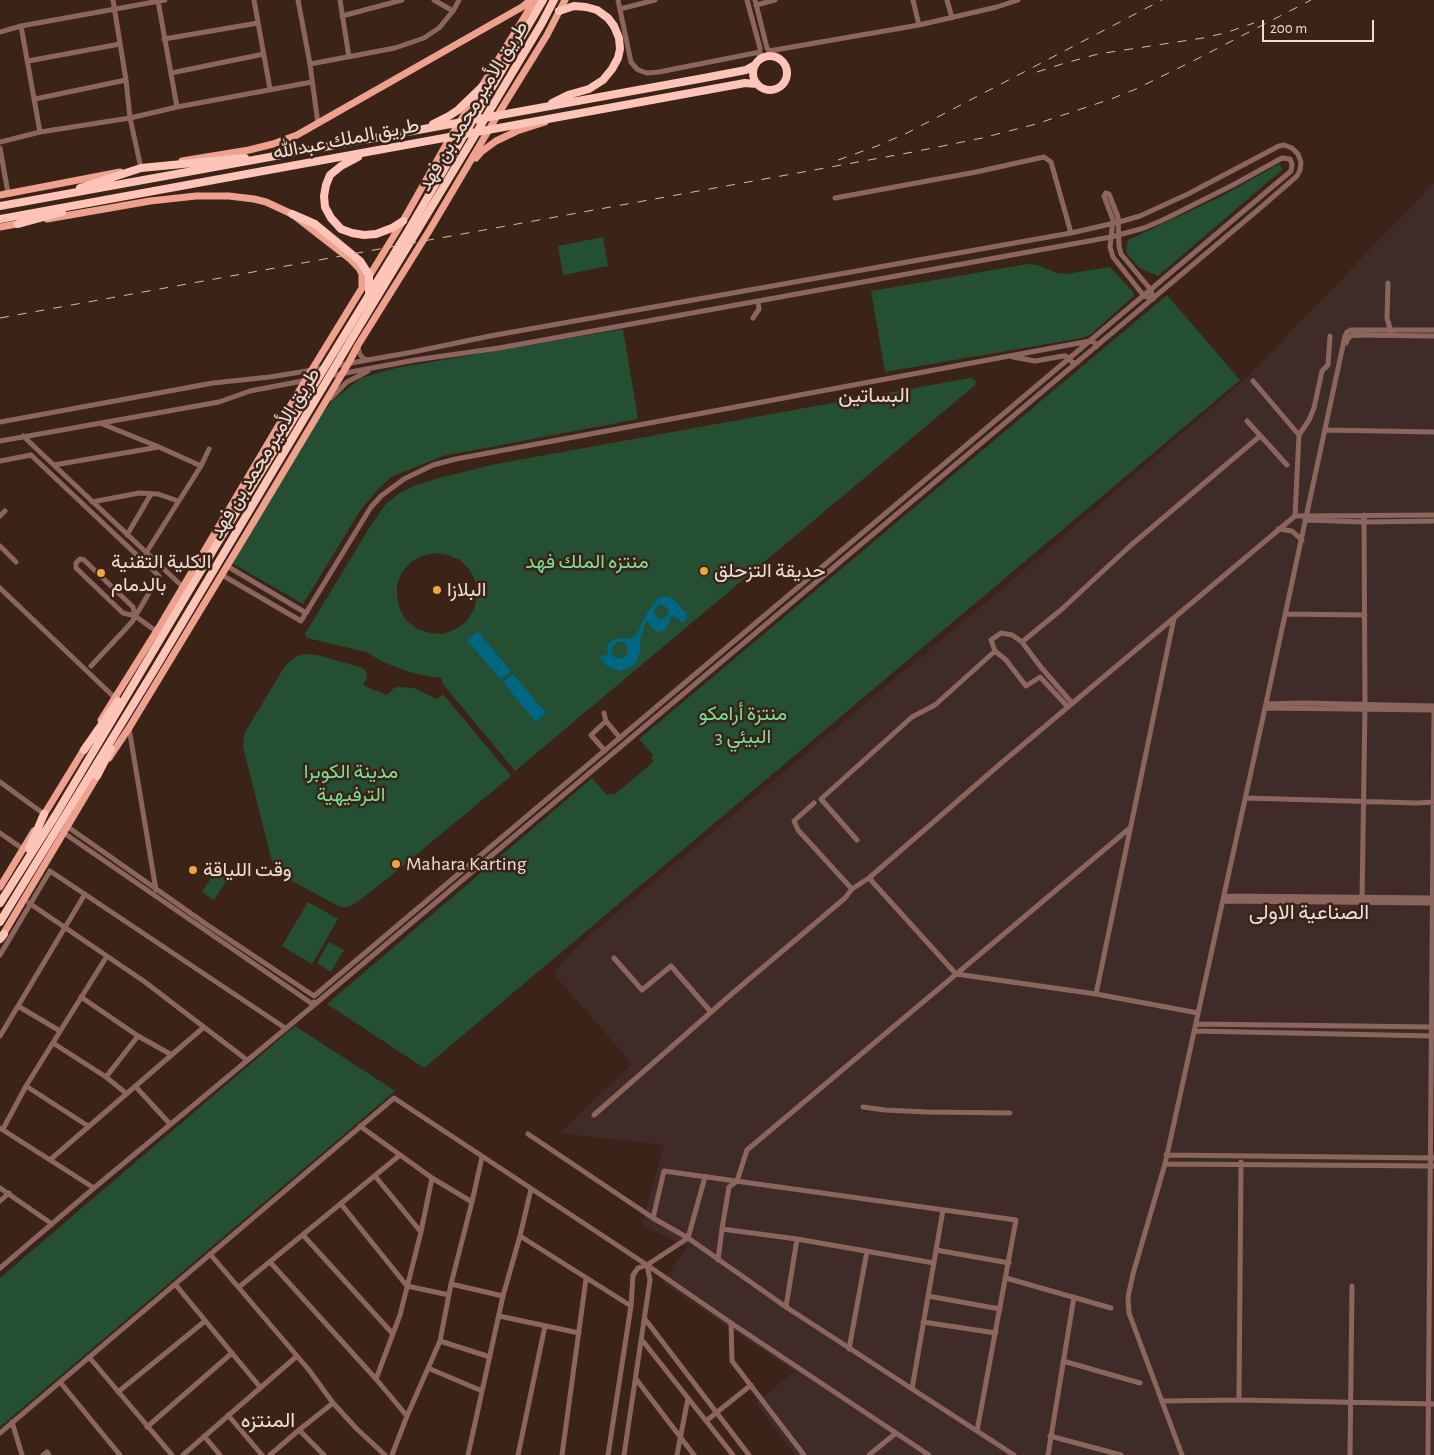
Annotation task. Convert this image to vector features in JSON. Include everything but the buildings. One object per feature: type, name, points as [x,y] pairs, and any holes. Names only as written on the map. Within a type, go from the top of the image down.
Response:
[{"type":"highway","name":"طريق الأمير محمد بن فهد","points":[[0,903],[55,816],[215,547],[408,231],[543,0]]},
{"type":"highway","name":"طريق الأمير محمد بن فهد","points":[[0,922],[153,672],[554,0]]},
{"type":"highway","points":[[543,107],[568,95],[589,88],[603,80],[612,69],[620,49],[619,38],[614,26],[608,18],[597,10],[574,6],[559,11]]},
{"type":"highway","points":[[772,54],[781,59],[786,67],[787,78],[779,88],[769,90],[757,84],[753,75],[758,59],[772,54]]},
{"type":"highway","name":"طريق الملك عبدالله","points":[[0,206],[746,70],[758,59]]},
{"type":"highway","name":"طريق الملك عبدالله","points":[[0,219],[745,83],[757,84]]},
{"type":"highway","points":[[422,129],[458,110],[482,86]]},
{"type":"highway","points":[[373,150],[349,161],[330,175],[324,196],[331,218],[341,229],[364,235],[376,234],[392,228],[403,221]]},
{"type":"highway","points":[[52,196],[141,168],[291,154]]},
{"type":"highway","points":[[18,224],[104,199]]},
{"type":"highway","points":[[292,214],[315,224],[360,261],[369,274],[369,294]]},
{"type":"highway","points":[[84,750],[156,646]]},
{"type":"highway","points":[[97,776],[153,672]]},
{"type":"highway","points":[[10,886],[44,814]]},
{"type":"main road","points":[[0,194],[248,150],[281,141],[318,124],[522,7],[531,0]]},
{"type":"main road","points":[[0,886],[156,632],[362,286],[403,221],[451,136],[535,0]]},
{"type":"main road","points":[[1,938],[27,902],[97,776],[129,728],[222,575],[358,345],[547,35],[565,0]]},
{"type":"main road","points":[[464,171],[481,152],[496,141],[556,117]]},
{"type":"main road","points":[[0,227],[150,201],[196,196],[229,196],[260,201],[292,214],[350,259],[362,274],[362,286]]},
{"type":"street","points":[[113,0],[130,118],[141,168]]},
{"type":"street","points":[[0,32],[21,26],[165,0]]},
{"type":"street","points":[[254,0],[270,90]]},
{"type":"street","points":[[298,0],[310,64],[318,124]]},
{"type":"street","points":[[340,0],[349,57]]},
{"type":"street","points":[[342,16],[402,0]]},
{"type":"street","points":[[434,0],[453,11]]},
{"type":"street","points":[[310,64],[395,48],[424,38],[439,28],[453,11],[459,0]]},
{"type":"street","points":[[618,0],[631,62],[637,70],[647,73],[758,59],[747,0]]},
{"type":"street","points":[[620,9],[655,0]]},
{"type":"street","points":[[775,0],[755,3],[767,48],[772,54],[952,18],[1018,0]]},
{"type":"street","points":[[913,0],[919,25]]},
{"type":"street","points":[[947,0],[952,18]]},
{"type":"street","points":[[158,1],[176,107]]},
{"type":"street","points":[[164,39],[258,22]]},
{"type":"street","points":[[21,26],[40,132]]},
{"type":"street","points":[[28,61],[120,44]]},
{"type":"street","points":[[171,73],[264,54]]},
{"type":"street","points":[[34,99],[126,80]]},
{"type":"street","points":[[0,142],[40,132],[130,118],[176,107],[312,82]]},
{"type":"street","points":[[1278,146],[1282,158]]},
{"type":"street","points":[[0,422],[212,383],[270,377],[348,364],[490,336],[1071,233],[1140,216],[1188,194],[1278,146],[1288,146],[1298,154],[1302,167],[1297,176],[1153,299],[0,1268]]},
{"type":"street","points":[[0,148],[8,194]]},
{"type":"street","points":[[836,198],[976,172],[1044,157],[1051,162],[1071,233]]},
{"type":"street","points":[[0,441],[219,402],[250,391],[343,372],[508,346],[1111,237],[1144,228],[1165,219],[1282,158],[1287,158],[1291,162],[1293,166],[1291,171],[314,996],[314,1005]]},
{"type":"street","points":[[1291,171],[1297,176]]},
{"type":"street","points":[[1116,223],[1112,218],[1104,196],[1106,192],[1109,194],[1119,235],[1119,246],[1122,254],[1151,290],[1153,299]]},
{"type":"street","points":[[1116,223],[1110,247],[1113,257],[1144,296],[1153,299]]},
{"type":"street","points":[[1388,283],[1387,318],[1391,333]]},
{"type":"street","points":[[753,318],[760,309],[758,301]]},
{"type":"street","points":[[1182,1455],[1129,1313],[1128,1297],[1133,1274],[1164,1164],[1196,1024],[1345,336],[1351,330],[1434,336]]},
{"type":"street","points":[[1391,333],[1434,330]]},
{"type":"street","points":[[1295,516],[1299,435],[1314,408],[1322,371],[1328,365],[1330,336]]},
{"type":"street","points":[[222,575],[301,621],[372,507],[381,496],[404,479],[433,465],[456,459],[1090,342],[1095,343],[1096,347]]},
{"type":"street","points":[[358,345],[361,356],[369,360]]},
{"type":"street","points":[[1010,357],[1035,361],[1066,356],[1073,363],[1078,362]]},
{"type":"street","points":[[320,409],[347,382],[373,368]]},
{"type":"street","points":[[1253,380],[1299,435]]},
{"type":"street","points":[[1027,395],[1032,400]]},
{"type":"street","points":[[1247,421],[1287,465]]},
{"type":"street","points":[[99,422],[201,466]]},
{"type":"street","points":[[1326,430],[1434,432]]},
{"type":"street","points":[[23,436],[183,587]]},
{"type":"street","points":[[1022,642],[1062,609],[1130,546],[1260,436]]},
{"type":"street","points":[[54,466],[159,447]]},
{"type":"street","points":[[146,553],[201,466],[209,449]]},
{"type":"street","points":[[0,461],[31,455],[159,576],[132,622],[91,666]]},
{"type":"street","points":[[937,471],[941,476]]},
{"type":"street","points":[[92,502],[139,494],[158,494],[178,501]]},
{"type":"street","points":[[127,535],[151,494]]},
{"type":"street","points":[[0,516],[5,510]]},
{"type":"street","points":[[1307,518],[1364,515],[1434,515]]},
{"type":"street","points":[[1362,900],[1364,515]]},
{"type":"street","points":[[594,1116],[711,1012],[845,898],[852,889],[869,878],[1070,705],[1295,516],[1364,522],[1434,521]]},
{"type":"street","points":[[868,529],[873,534]]},
{"type":"street","points":[[1278,529],[1292,531],[1302,540]]},
{"type":"street","points":[[0,546],[16,562]]},
{"type":"street","points":[[136,616],[134,607],[84,560],[80,559],[76,563],[76,568],[123,613],[136,616],[156,632]]},
{"type":"street","points":[[227,566],[306,613]]},
{"type":"street","points":[[0,588],[114,698]]},
{"type":"street","points":[[790,594],[795,600]]},
{"type":"street","points":[[1286,614],[1364,615]]},
{"type":"street","points":[[1096,994],[1174,617]]},
{"type":"street","points":[[1001,633],[1012,635],[1022,642],[1070,705],[1040,677],[1026,686],[1006,660],[995,651],[991,640],[1001,633]]},
{"type":"street","points":[[857,840],[821,798],[912,717],[935,705],[995,651]]},
{"type":"street","points":[[721,653],[726,658]]},
{"type":"street","points":[[1266,706],[1302,703],[1434,709],[1431,1445],[1428,1455]]},
{"type":"street","points":[[604,713],[606,721],[620,738]]},
{"type":"street","points":[[605,751],[591,735],[606,721]]},
{"type":"street","points":[[129,728],[156,896]]},
{"type":"street","points":[[626,732],[631,738]]},
{"type":"street","points":[[594,759],[599,765]]},
{"type":"street","points":[[569,781],[573,786]]},
{"type":"street","points":[[0,782],[44,814]]},
{"type":"street","points":[[1246,798],[1434,802]]},
{"type":"street","points":[[814,803],[794,821],[798,830],[852,889]]},
{"type":"street","points":[[542,804],[547,809]]},
{"type":"street","points":[[718,1260],[729,1188],[737,1181],[747,1150],[1130,828]]},
{"type":"street","points":[[66,830],[314,996]]},
{"type":"street","points":[[66,830],[156,896],[314,1005]]},
{"type":"street","points":[[0,833],[23,849]]},
{"type":"street","points":[[483,854],[487,860]]},
{"type":"street","points":[[0,955],[27,902],[50,871],[285,1028]]},
{"type":"street","points":[[869,878],[956,974],[1096,994],[1198,1013]]},
{"type":"street","points":[[1,1034],[85,894]]},
{"type":"street","points":[[1224,898],[1433,901]]},
{"type":"street","points":[[27,902],[145,982],[247,1060]]},
{"type":"street","points":[[413,912],[418,918]]},
{"type":"street","points":[[94,1188],[1,1128],[107,956]]},
{"type":"street","points":[[614,958],[642,990],[671,966],[711,1012]]},
{"type":"street","points":[[352,964],[356,970]]},
{"type":"street","points":[[82,997],[138,1036],[172,1054]]},
{"type":"street","points":[[18,1006],[60,1031]]},
{"type":"street","points":[[1196,1024],[1433,1027]]},
{"type":"street","points":[[1236,1025],[1236,1032]]},
{"type":"street","points":[[1324,1026],[1325,1034]]},
{"type":"street","points":[[51,1160],[204,1027]]},
{"type":"street","points":[[1194,1032],[1433,1036]]},
{"type":"street","points":[[106,1076],[138,1036]]},
{"type":"street","points":[[53,1043],[106,1076],[127,1094]]},
{"type":"street","points":[[26,1086],[88,1126]]},
{"type":"street","points":[[135,1086],[170,1124]]},
{"type":"street","points":[[0,1433],[394,1098],[647,1265],[929,1455]]},
{"type":"street","points":[[862,1107],[927,1112],[1010,1113]]},
{"type":"street","points":[[360,1126],[432,1178],[472,1202]]},
{"type":"street","points":[[528,1134],[653,1218],[688,1238],[849,1349],[1014,1455]]},
{"type":"street","points":[[239,1287],[400,1155]]},
{"type":"street","points":[[1166,1155],[1432,1158]]},
{"type":"street","points":[[1239,1400],[1241,1156]]},
{"type":"street","points":[[392,1455],[440,1341],[451,1284],[482,1157]]},
{"type":"street","points":[[1297,1157],[1297,1165]]},
{"type":"street","points":[[1361,1158],[1361,1165]]},
{"type":"street","points":[[1164,1164],[1432,1166]]},
{"type":"street","points":[[653,1218],[664,1171],[1016,1220],[978,1432]]},
{"type":"street","points":[[375,1176],[421,1232]]},
{"type":"street","points":[[608,1455],[631,1306],[633,1275],[638,1268],[647,1265],[688,1238],[706,1177]]},
{"type":"street","points":[[376,1379],[400,1315],[421,1232],[432,1178]]},
{"type":"street","points":[[0,1188],[52,1224]]},
{"type":"street","points":[[468,1455],[503,1296],[531,1189]]},
{"type":"street","points":[[0,1201],[8,1193]]},
{"type":"street","points":[[341,1204],[407,1286],[449,1294]]},
{"type":"street","points":[[912,1389],[943,1210]]},
{"type":"street","points":[[722,1229],[797,1239],[934,1263]]},
{"type":"street","points":[[303,1235],[393,1334]]},
{"type":"street","points":[[520,1236],[631,1306]]},
{"type":"street","points":[[786,1307],[797,1239]]},
{"type":"street","points":[[936,1250],[1008,1263]]},
{"type":"street","points":[[849,1349],[867,1251]]},
{"type":"street","points":[[210,1254],[297,1356],[333,1403],[357,1430],[385,1455]]},
{"type":"street","points":[[270,1262],[407,1416]]},
{"type":"street","points":[[624,1455],[650,1280],[647,1265]]},
{"type":"street","points":[[1006,1278],[1111,1308]]},
{"type":"street","points":[[562,1455],[586,1279]]},
{"type":"street","points":[[175,1284],[260,1388]]},
{"type":"street","points":[[451,1284],[503,1296]]},
{"type":"street","points":[[1350,1455],[1352,1286]]},
{"type":"street","points":[[928,1296],[1000,1308]]},
{"type":"street","points":[[1048,1455],[1074,1297]]},
{"type":"street","points":[[499,1316],[578,1333]]},
{"type":"street","points":[[645,1320],[749,1455]]},
{"type":"street","points":[[118,1392],[205,1321]]},
{"type":"street","points":[[731,1322],[732,1361],[804,1455]]},
{"type":"street","points":[[924,1322],[996,1333]]},
{"type":"street","points":[[518,1455],[545,1326]]},
{"type":"street","points":[[642,1340],[733,1455]]},
{"type":"street","points":[[440,1341],[490,1357]]},
{"type":"street","points":[[147,1426],[232,1353]]},
{"type":"street","points":[[183,1455],[297,1356]]},
{"type":"street","points":[[89,1357],[172,1455]]},
{"type":"street","points":[[1063,1362],[1140,1383]]},
{"type":"street","points":[[428,1368],[482,1391]]},
{"type":"street","points":[[636,1379],[694,1455]]},
{"type":"street","points":[[60,1382],[120,1455]]},
{"type":"street","points":[[706,1421],[751,1386]]},
{"type":"street","points":[[677,1455],[688,1398]]},
{"type":"street","points":[[1162,1401],[1239,1400],[1431,1404]]},
{"type":"street","points":[[270,1455],[333,1403]]},
{"type":"street","points":[[228,1415],[262,1455]]},
{"type":"street","points":[[12,1422],[22,1455]]},
{"type":"street","points":[[299,1430],[324,1455]]},
{"type":"street","points":[[869,1455],[896,1433]]},
{"type":"street","points":[[204,1436],[220,1455]]},
{"type":"street","points":[[1050,1436],[1121,1455]]},
{"type":"street","points":[[43,1455],[47,1452],[49,1455]]},
{"type":"shaded area","points":[[1434,183],[1434,1455],[795,1455],[756,1403],[794,1372],[662,1282],[687,1247],[642,1225],[664,1145],[559,1133],[632,1064],[553,973],[581,943],[1011,581],[1246,378]]},
{"type":"green space","points":[[1279,164],[1283,169],[1158,276],[1139,268],[1126,252],[1128,240],[1222,196]]},
{"type":"green space","points":[[603,237],[608,266],[563,275],[558,246]]},
{"type":"green space","points":[[1028,264],[1065,274],[1110,267],[1133,292],[1134,296],[1091,334],[1082,338],[885,372],[871,291]]},
{"type":"green space","name":"منتزة أرامكو البيئي 3","points":[[1167,295],[1240,380],[424,1068],[327,1004],[592,778],[607,795],[610,793],[614,795],[653,762],[651,758],[653,755],[639,739]]},
{"type":"green space","points":[[623,329],[638,419],[443,456],[391,477],[377,490],[360,511],[303,604],[232,563],[314,425],[332,401],[361,378],[396,368]]},
{"type":"green space","name":"منتزه الملك فهد","points":[[970,378],[976,382],[974,386],[515,771],[443,684],[441,678],[409,672],[383,662],[366,652],[307,638],[305,634],[385,505],[398,494],[416,485],[496,464]],"holes":[[[435,553],[448,555],[460,560],[470,570],[476,583],[477,596],[474,609],[467,621],[456,629],[443,634],[417,629],[407,621],[400,610],[397,584],[402,572],[411,562],[422,556]]]},
{"type":"green space","name":"مدينة الكوبرا الترفيهية","points":[[305,654],[317,655],[363,668],[367,673],[363,684],[387,695],[394,688],[399,687],[414,688],[437,699],[443,694],[511,776],[387,879],[348,907],[340,907],[281,875],[276,869],[272,861],[243,747],[244,735],[247,729],[285,666],[297,656]]},
{"type":"green space","points":[[215,872],[227,880],[214,900],[202,892]]},
{"type":"green space","points":[[308,902],[338,919],[312,964],[282,946]]},
{"type":"green space","points":[[329,942],[344,950],[331,972],[317,963]]},
{"type":"green space","points":[[295,1026],[395,1091],[0,1427],[0,1278]]},
{"type":"water","points":[[664,596],[674,600],[687,614],[684,622],[672,616],[665,630],[659,632],[654,630],[649,622],[646,621],[640,641],[640,653],[636,663],[620,671],[608,667],[599,657],[608,654],[607,646],[616,638],[627,639],[634,637],[648,611],[658,598]],"holes":[[[662,605],[669,611],[666,617],[661,619],[656,617],[654,611],[657,606]],[[617,642],[624,642],[628,648],[627,655],[623,658],[616,658],[612,653],[612,646]]]},
{"type":"water","points":[[478,632],[511,671],[501,680],[467,640]]},
{"type":"water","points":[[513,674],[546,713],[536,722],[503,682]]},
{"type":"railway","points":[[838,160],[907,133],[1162,0]]},
{"type":"railway","points":[[0,318],[982,138],[1036,124],[1136,89],[1311,0]]},
{"type":"railway","points":[[1037,72],[1098,54],[1203,38],[1254,23]]},
{"type":"place","name":"حديقة التزحلق","points":[[704,571]]},
{"type":"place","name":"الكلية التقنية بالدمام","points":[[101,573]]},
{"type":"place","name":"البلازا","points":[[437,590]]},
{"type":"place","name":"Mahara Karting","points":[[396,864]]},
{"type":"place","name":"وقت اللياقة","points":[[193,870]]},
{"type":"district","name":"البساتين","points":[[874,396]]},
{"type":"district","name":"الصناعية الاولى","points":[[1309,913]]},
{"type":"district","name":"المنتزه","points":[[268,1421]]}]
